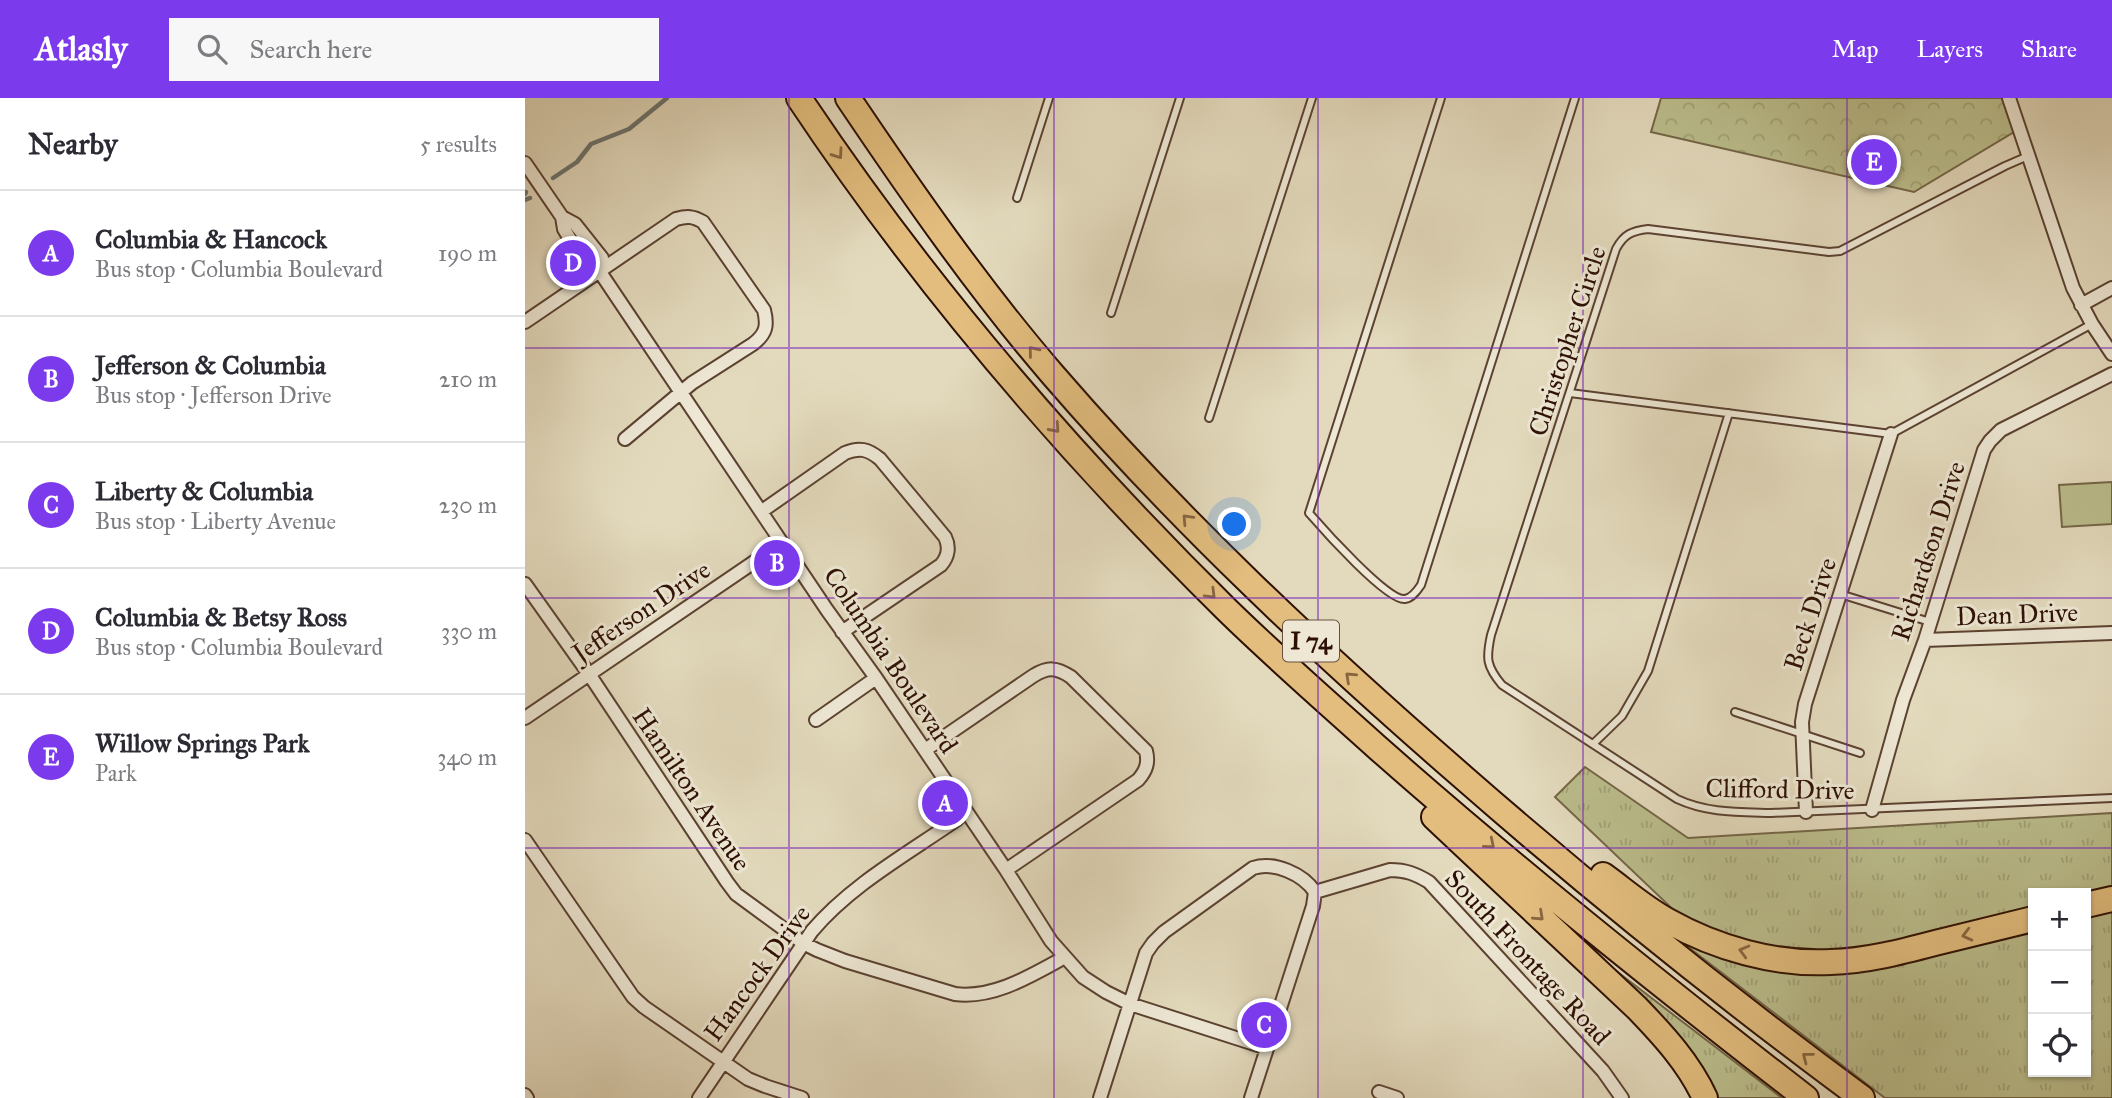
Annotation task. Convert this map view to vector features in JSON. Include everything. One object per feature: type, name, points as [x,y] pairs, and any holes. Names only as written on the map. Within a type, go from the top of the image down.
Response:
[{"type":"highway","name":"I 74","points":[[799,98],[862,188],[937,287],[1036,407],[1139,520],[1228,611],[1336,711],[1584,923],[1806,1098]]},
{"type":"highway","name":"I 74","points":[[848,98],[914,196],[1059,382],[1222,557],[1384,709],[1514,822],[1680,958],[1862,1098]]},
{"type":"highway","points":[[1384,709],[1640,903],[1686,930],[1731,948],[1798,962],[1863,960],[2028,920]]},
{"type":"highway","points":[[1336,711],[1430,813],[1666,1038],[1705,1098]]},
{"type":"highway","points":[[2091,904],[2112,899]]},
{"type":"street","points":[[2009,98],[2073,288],[2112,354]]},
{"type":"street","name":"Columbia Boulevard","points":[[525,163],[562,217],[564,229],[587,268],[600,272],[1006,870],[1051,941],[1083,976],[1130,1004],[1268,1048]]},
{"type":"street","points":[[525,323],[676,219],[687,216],[703,222],[764,310],[766,330],[761,338],[682,392],[625,439]]},
{"type":"street","points":[[2081,305],[2112,288]]},
{"type":"street","name":"Richardson Drive","points":[[1872,810],[1903,701],[1925,640],[1984,450],[2001,430],[2112,374]]},
{"type":"street","name":"Beck Drive","points":[[1806,812],[1801,722],[1805,704],[1891,434]]},
{"type":"street","points":[[762,511],[845,453],[862,449],[880,459],[945,537],[949,549],[941,565],[842,632]]},
{"type":"street","name":"Jefferson Drive","points":[[525,718],[782,543]]},
{"type":"street","name":"Hamilton Avenue","points":[[525,584],[589,674],[736,894],[803,943],[845,961],[955,994],[970,996],[999,989],[1065,957]]},
{"type":"street","name":"Dean Drive","points":[[1925,640],[2112,633]]},
{"type":"street","points":[[925,750],[1033,676],[1052,668],[1071,677],[1146,751],[1146,769],[1138,780],[1006,870]]},
{"type":"street","points":[[816,720],[876,678]]},
{"type":"street","name":"Hancock Drive","points":[[699,1098],[803,943],[826,914],[965,811]]},
{"type":"street","points":[[525,840],[633,997],[748,1079],[802,1098]]},
{"type":"street","points":[[1100,1098],[1146,953],[1153,943],[1164,932],[1253,868],[1269,866],[1304,879],[1315,892],[1314,906],[1251,1098]]},
{"type":"street","name":"South Frontage Road","points":[[1315,892],[1390,870],[1417,874],[1429,882],[1598,1065],[1622,1098]]},
{"type":"street","points":[[1378,1092],[1397,1098]]},
{"type":"lane","points":[[1017,198],[1049,98]]},
{"type":"lane","points":[[1111,313],[1180,98]]},
{"type":"lane","points":[[1209,418],[1312,98]]},
{"type":"lane","points":[[1441,98],[1309,513],[1333,540],[1394,597],[1407,599],[1421,585],[1576,98]]},
{"type":"lane","name":"Christopher Circle","points":[[1491,669],[1487,656],[1491,635],[1620,241],[1633,231],[1648,229],[1829,252],[1840,251],[2028,156]]},
{"type":"lane","points":[[1570,393],[1891,434],[2092,324]]},
{"type":"lane","points":[[1593,744],[1622,716],[1648,671],[1729,413]]},
{"type":"lane","points":[[1840,594],[1930,622]]},
{"type":"lane","name":"Clifford Drive","points":[[1491,669],[1502,685],[1677,799],[1720,812],[1872,810],[2112,799]]},
{"type":"lane","points":[[1735,712],[1860,752]]},
{"type":"green space","points":[[1661,98],[2002,98],[2014,132],[1914,192],[1651,132]]},
{"type":"green space","points":[[2112,482],[2112,524],[2062,527],[2059,485]]},
{"type":"green space","points":[[1585,767],[1688,838],[2112,813],[2112,888],[2091,892],[2091,888],[2028,888],[2028,908],[1909,940],[1849,951],[1789,951],[1728,937],[1683,919],[1555,797]]},
{"type":"green space","points":[[2112,909],[2112,1098],[1885,1098],[1679,940],[1770,967],[2028,930],[2028,1077],[2091,1077],[2091,914]]},
{"type":"green space","points":[[1602,960],[1782,1098],[1714,1098]]},
{"type":"waterway","points":[[553,178],[577,162],[591,144],[629,129],[667,98]]},
{"type":"waterway","points":[[525,200],[530,198]]},
{"type":"place","name":"Willow Springs Park","points":[[1874,162]]},
{"type":"place","name":"Columbia & Betsy Ross","points":[[573,263]]},
{"type":"place","name":"Jefferson & Columbia","points":[[777,563]]},
{"type":"place","name":"Columbia & Hancock","points":[[945,803]]},
{"type":"place","name":"Liberty & Columbia","points":[[1264,1025]]}]
